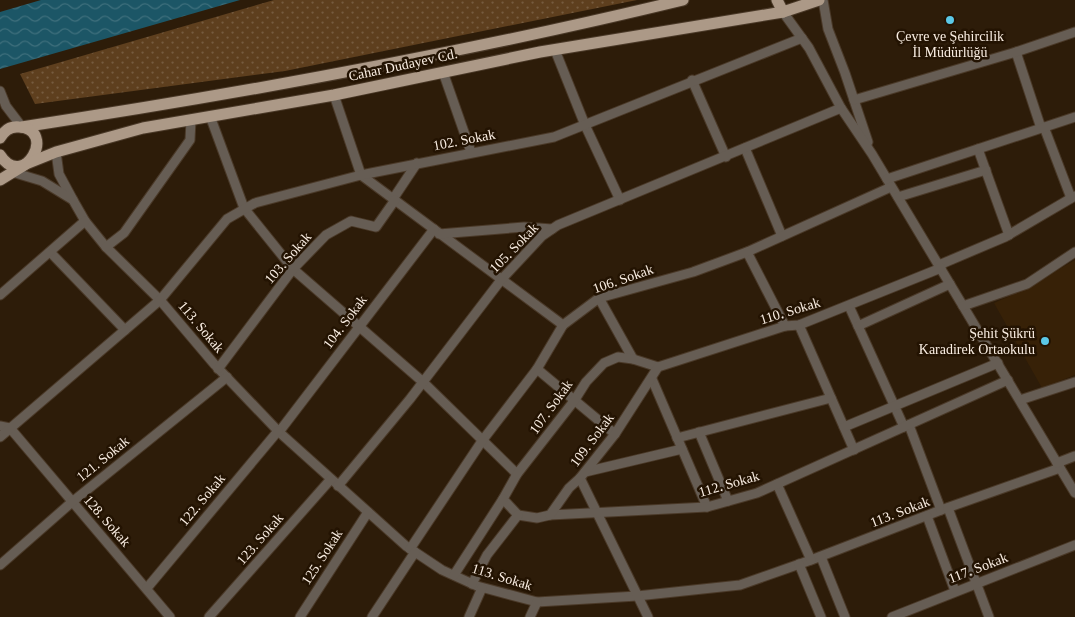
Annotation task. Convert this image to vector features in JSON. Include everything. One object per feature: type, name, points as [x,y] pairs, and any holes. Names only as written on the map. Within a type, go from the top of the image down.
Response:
[{"type":"main road","name":"Cahar Dudayev Cd.","points":[[0,136],[10,128],[156,106],[404,62],[599,21],[683,0]]},
{"type":"main road","points":[[777,0],[782,12]]},
{"type":"main road","name":"Cahar Dudayev Cd.","points":[[0,180],[26,164],[56,152],[143,128],[334,94],[555,50],[782,12],[819,0]]},
{"type":"main road","points":[[0,155],[8,163],[14,165],[26,164],[35,156],[37,144],[32,133],[22,127]]},
{"type":"street","points":[[823,0],[828,29],[872,154]]},
{"type":"street","points":[[782,12],[802,38],[841,108],[872,154],[1075,493]]},
{"type":"street","points":[[854,100],[1016,52],[1075,32]]},
{"type":"street","name":"102. Sokak","points":[[0,437],[160,300],[227,220],[244,208],[255,203],[361,175],[554,137],[692,80],[802,38]]},
{"type":"street","points":[[555,50],[585,125],[620,200]]},
{"type":"street","points":[[1016,52],[1043,127],[1073,197]]},
{"type":"street","points":[[443,72],[471,152]]},
{"type":"street","points":[[692,80],[726,157]]},
{"type":"street","points":[[0,90],[6,106],[22,127]]},
{"type":"street","points":[[334,94],[361,175],[563,324]]},
{"type":"street","name":"105. Sokak","points":[[334,482],[423,382],[501,280],[542,236],[552,229],[841,108]]},
{"type":"street","points":[[210,116],[244,208],[293,269],[423,382],[517,474]]},
{"type":"street","name":"106. Sokak","points":[[372,617],[482,441],[537,369],[563,324],[599,298],[693,272],[747,252],[889,183],[978,148],[1075,117]]},
{"type":"street","points":[[106,247],[124,233],[190,140],[191,120]]},
{"type":"street","points":[[745,148],[782,236]]},
{"type":"street","points":[[978,148],[1009,235]]},
{"type":"street","name":"113. Sokak","points":[[56,152],[59,174],[86,221],[106,247],[160,300],[226,377],[278,432],[413,550],[442,570],[482,588],[537,602],[637,596],[740,585],[821,557],[1058,466],[1075,456]]},
{"type":"street","points":[[394,200],[418,163]]},
{"type":"street","points":[[898,197],[986,170]]},
{"type":"street","name":"113. Sokak","points":[[12,172],[42,181],[73,200]]},
{"type":"street","name":"110. Sokak","points":[[658,367],[785,326],[799,325],[849,306],[1009,235],[1073,197]]},
{"type":"street","name":"103. Sokak","points":[[218,368],[293,269],[326,235],[351,221],[376,227],[394,200]]},
{"type":"street","points":[[0,295],[86,221]]},
{"type":"street","points":[[437,232],[524,227],[552,229]]},
{"type":"street","name":"104. Sokak","points":[[278,432],[359,325],[437,232]]},
{"type":"street","points":[[747,252],[785,326]]},
{"type":"street","points":[[963,306],[1027,284],[1075,252]]},
{"type":"street","points":[[51,253],[125,330]]},
{"type":"street","points":[[858,326],[950,284]]},
{"type":"street","points":[[599,298],[633,359]]},
{"type":"street","points":[[849,306],[894,406],[906,426],[944,509],[989,617]]},
{"type":"street","points":[[799,325],[854,450]]},
{"type":"street","name":"107. Sokak","points":[[454,575],[517,474],[574,401],[586,382],[604,363],[618,357],[633,359],[658,367]]},
{"type":"street","points":[[844,427],[998,363]]},
{"type":"street","points":[[658,367],[652,379],[707,508]]},
{"type":"street","points":[[537,369],[615,434]]},
{"type":"street","name":"121. Sokak","points":[[0,565],[72,502],[226,377]]},
{"type":"street","name":"109. Sokak","points":[[550,515],[569,488],[615,434],[652,379]]},
{"type":"street","name":"112. Sokak","points":[[518,515],[537,518],[550,515],[707,508],[757,493],[1008,380]]},
{"type":"street","points":[[1020,400],[1075,382]]},
{"type":"street","points":[[677,438],[831,398]]},
{"type":"street","points":[[0,426],[10,428]]},
{"type":"street","name":"128. Sokak","points":[[10,428],[170,617]]},
{"type":"street","name":"122. Sokak","points":[[147,588],[278,432]]},
{"type":"street","points":[[699,432],[728,501]]},
{"type":"street","points":[[648,617],[597,513],[582,475],[682,449]]},
{"type":"street","name":"123. Sokak","points":[[209,617],[334,482]]},
{"type":"street","points":[[777,484],[811,560]]},
{"type":"street","points":[[472,584],[486,555],[518,515],[503,499]]},
{"type":"street","name":"125. Sokak","points":[[300,617],[368,512]]},
{"type":"street","points":[[927,516],[955,591]]},
{"type":"street","name":"117. Sokak","points":[[892,617],[1075,545]]},
{"type":"street","points":[[821,557],[845,617]]},
{"type":"street","points":[[799,564],[821,617]]},
{"type":"street","points":[[470,617],[482,588]]},
{"type":"street","points":[[530,617],[537,602]]},
{"type":"shaded area","points":[[274,0],[637,0],[285,71],[35,104],[20,74]]},
{"type":"shaded area","name":"Şehit Şükrü Karadirek Ortaokulu","points":[[1075,260],[1075,375],[1042,388],[994,303],[1021,291]]},
{"type":"water","points":[[41,0],[240,0],[0,69],[0,12]]},
{"type":"place","name":"Çevre ve Şehircilik İl Müdürlüğü","points":[[950,20]]},
{"type":"place","name":"Şehit Şükrü Karadirek Ortaokulu","points":[[1045,341]]}]
